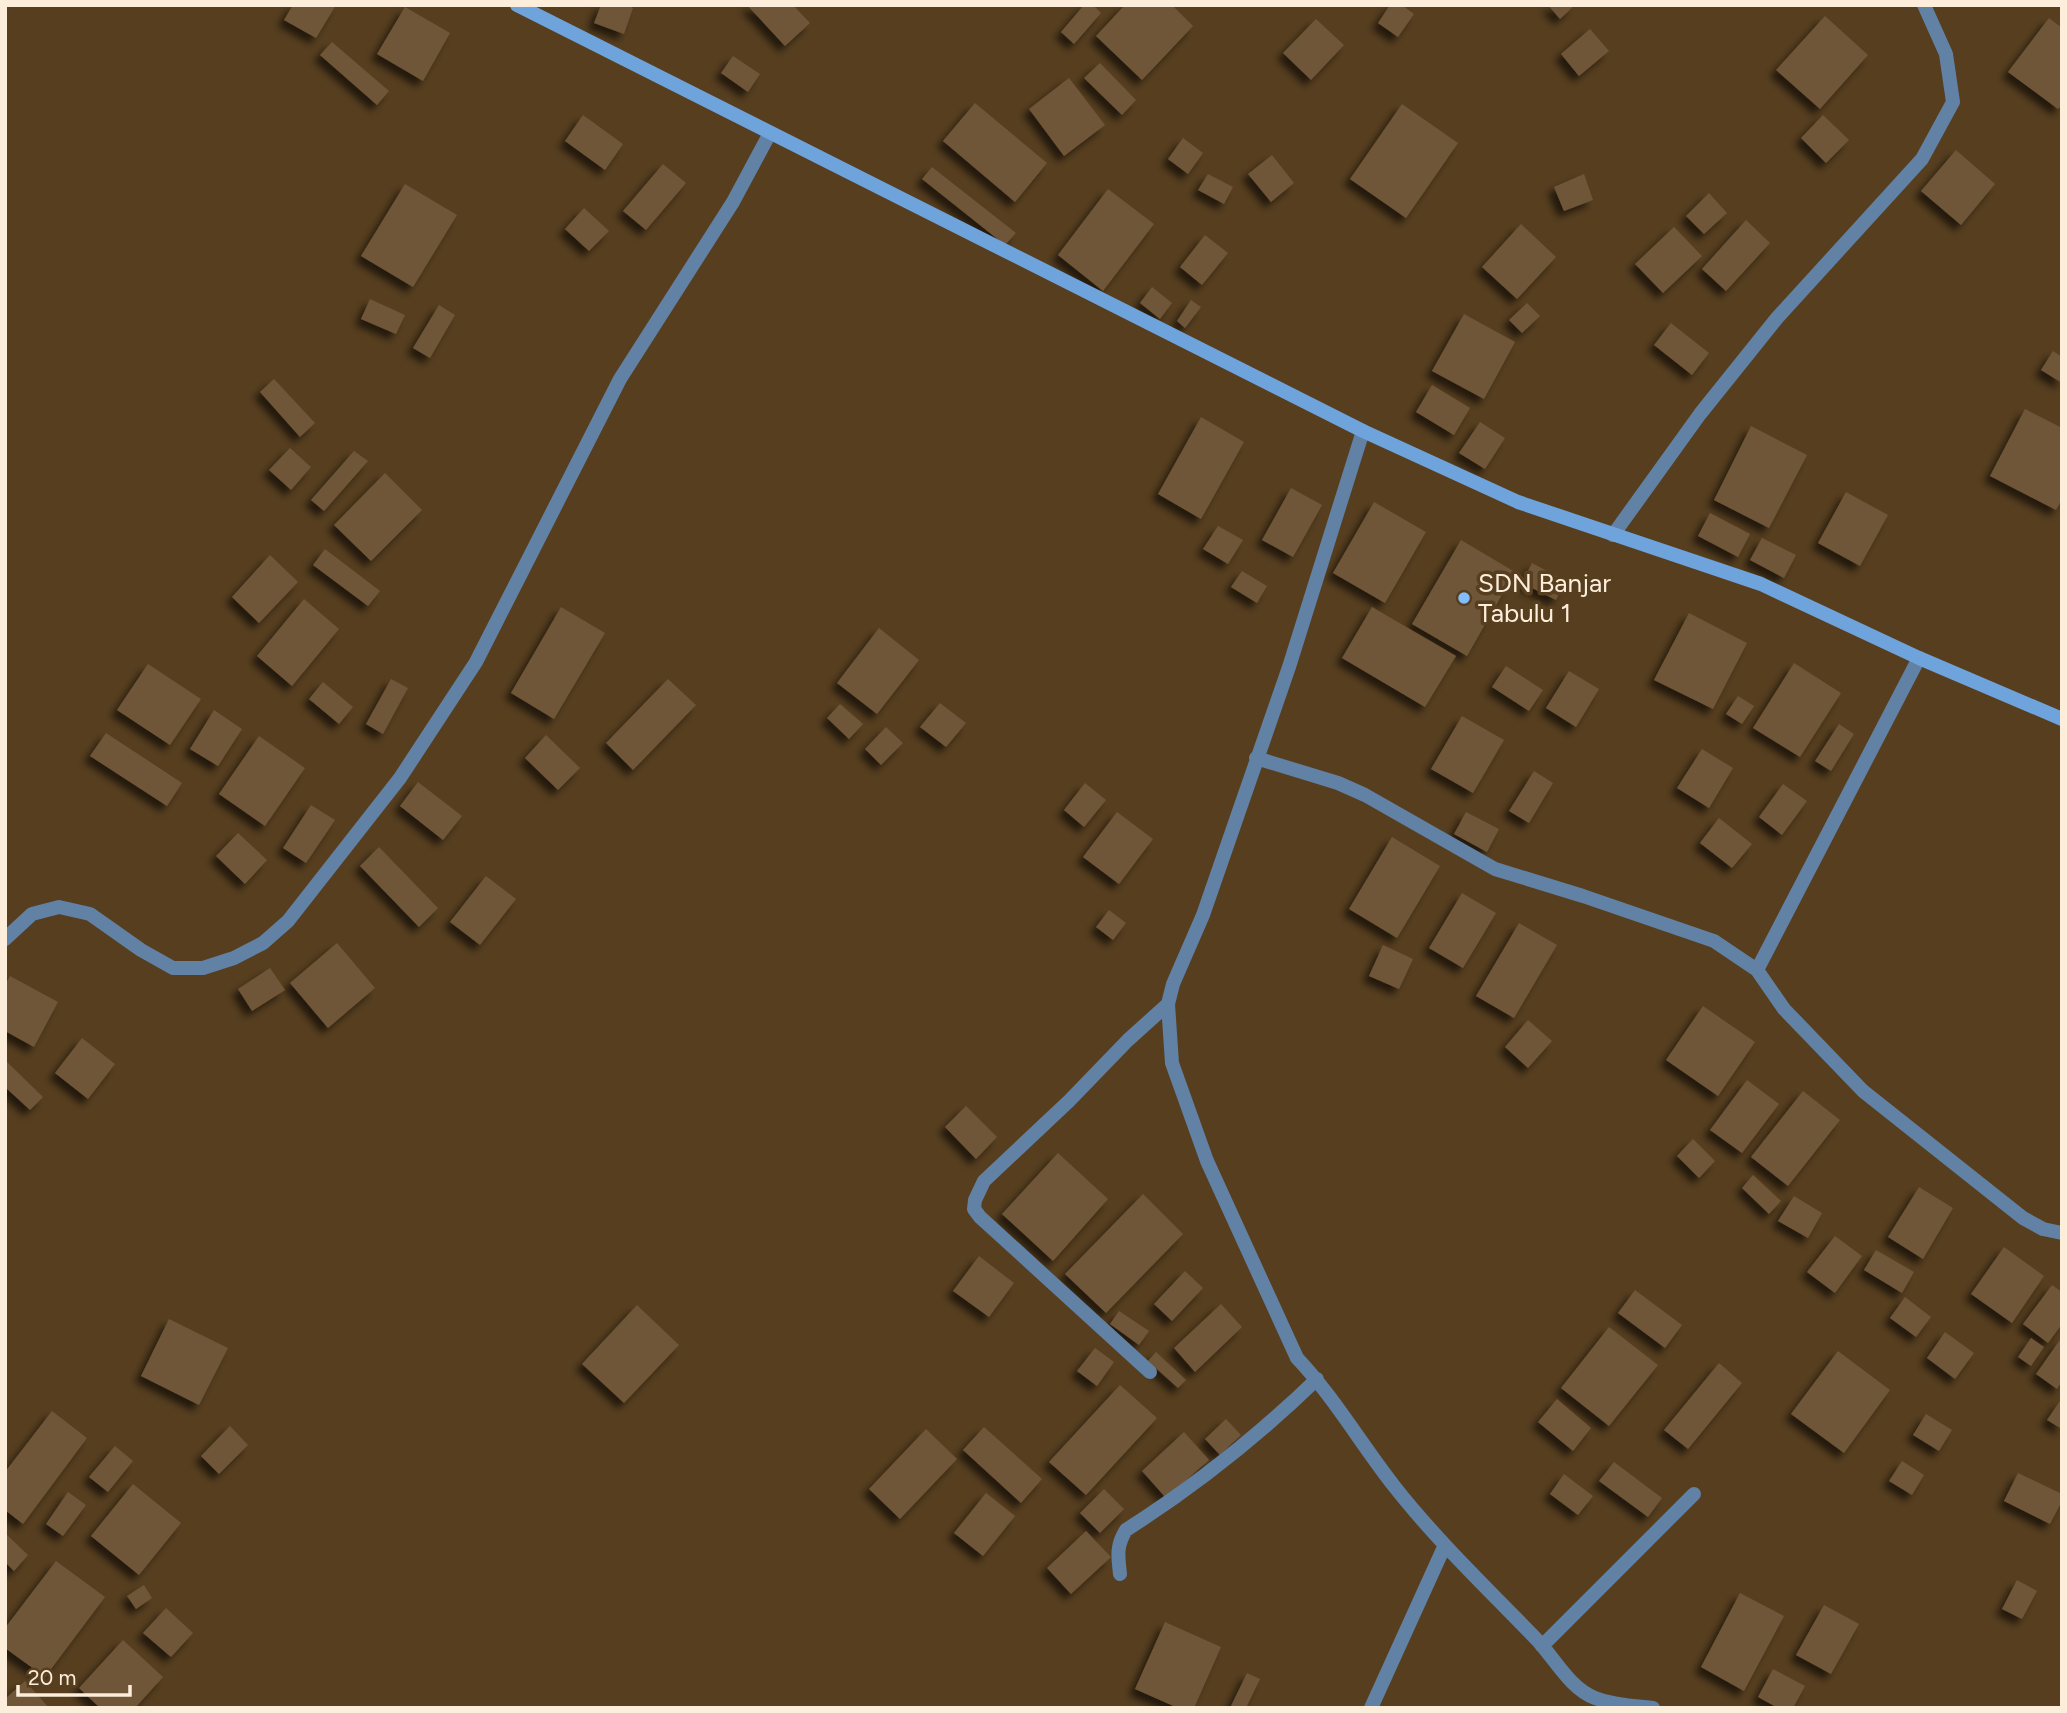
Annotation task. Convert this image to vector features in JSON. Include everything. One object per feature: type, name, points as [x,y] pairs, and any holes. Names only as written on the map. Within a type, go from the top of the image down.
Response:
[{"type":"street","points":[[517,5],[1363,431],[1518,502],[1761,584],[1919,658],[2062,719]]},
{"type":"street","points":[[1613,535],[1700,414],[1777,318],[1922,159],[1953,102],[1947,54],[1924,5]]},
{"type":"street","points":[[5,939],[32,914],[59,907],[90,914],[141,950],[173,968],[203,968],[234,958],[262,943],[288,921],[400,778],[476,662],[620,379],[733,202],[770,133]]},
{"type":"street","points":[[1363,431],[1315,587],[1203,915],[1173,984],[1168,1004],[1172,1063],[1207,1161],[1297,1358],[1317,1379],[1395,1486],[1576,1686],[1594,1698],[1653,1708]]},
{"type":"street","points":[[1757,970],[1919,658]]},
{"type":"street","points":[[1256,758],[1338,783],[1366,795],[1495,869],[1583,895],[1714,941],[1757,970],[1784,1009],[1863,1091],[2023,1218],[2043,1228],[2062,1233]]},
{"type":"street","points":[[1150,1371],[974,1209],[975,1200],[985,1181],[1168,1004]]},
{"type":"street","points":[[1120,1574],[1118,1542],[1126,1530],[1203,1478],[1270,1424],[1317,1379]]},
{"type":"street","points":[[1542,1646],[1694,1494]]},
{"type":"street","points":[[1371,1708],[1446,1545]]},
{"type":"building","points":[[293,5],[336,5],[316,38],[284,20]]},
{"type":"building","points":[[601,5],[627,5],[633,8],[624,34],[594,23]]},
{"type":"building","points":[[747,5],[793,5],[810,23],[785,46]]},
{"type":"building","points":[[1084,5],[1093,5],[1101,13],[1074,44],[1061,32]]},
{"type":"building","points":[[1125,5],[1172,5],[1193,26],[1142,80],[1096,36]]},
{"type":"building","points":[[1390,5],[1402,5],[1414,14],[1398,37],[1378,23]]},
{"type":"building","points":[[1548,5],[1575,5],[1560,19]]},
{"type":"building","points":[[405,7],[450,33],[423,81],[377,54]]},
{"type":"building","points":[[1825,16],[1868,55],[1820,109],[1776,70]]},
{"type":"building","points":[[2049,18],[2062,28],[2062,105],[2058,109],[2008,72]]},
{"type":"building","points":[[1316,19],[1344,45],[1311,80],[1283,53]]},
{"type":"building","points":[[1590,29],[1609,51],[1579,76],[1561,54]]},
{"type":"building","points":[[332,42],[389,91],[377,105],[320,55]]},
{"type":"building","points":[[733,56],[760,74],[748,92],[721,73]]},
{"type":"building","points":[[1100,63],[1136,100],[1122,115],[1084,78]]},
{"type":"building","points":[[1069,78],[1105,125],[1064,156],[1029,109]]},
{"type":"building","points":[[975,103],[1047,163],[1015,202],[943,141]]},
{"type":"building","points":[[1402,104],[1458,143],[1406,218],[1350,179]]},
{"type":"building","points":[[583,115],[623,144],[605,170],[565,141]]},
{"type":"building","points":[[1823,115],[1849,140],[1826,163],[1801,138]]},
{"type":"building","points":[[1183,138],[1203,153],[1188,174],[1168,159]]},
{"type":"building","points":[[1956,150],[1995,184],[1961,225],[1921,191]]},
{"type":"building","points":[[1272,155],[1294,183],[1271,202],[1248,174]]},
{"type":"building","points":[[663,164],[686,183],[646,230],[623,211]]},
{"type":"building","points":[[932,167],[1016,233],[1005,245],[922,179]]},
{"type":"building","points":[[1208,174],[1233,187],[1224,204],[1198,190]]},
{"type":"building","points":[[1584,174],[1593,200],[1564,211],[1554,187]]},
{"type":"building","points":[[405,184],[457,215],[413,287],[361,256]]},
{"type":"building","points":[[1108,189],[1154,224],[1103,291],[1058,255]]},
{"type":"building","points":[[1709,193],[1727,213],[1704,234],[1686,216]]},
{"type":"building","points":[[584,208],[609,231],[589,251],[565,229]]},
{"type":"building","points":[[1746,220],[1770,243],[1726,291],[1702,269]]},
{"type":"building","points":[[1521,224],[1556,257],[1517,299],[1482,267]]},
{"type":"building","points":[[1674,227],[1702,256],[1663,293],[1635,264]]},
{"type":"building","points":[[1205,235],[1228,253],[1202,285],[1180,267]]},
{"type":"building","points":[[1152,287],[1172,303],[1160,319],[1140,303]]},
{"type":"building","points":[[370,299],[405,315],[396,334],[361,319]]},
{"type":"building","points":[[1191,300],[1201,307],[1185,328],[1177,321]]},
{"type":"building","points":[[1527,303],[1540,316],[1522,333],[1509,320]]},
{"type":"building","points":[[439,305],[455,315],[430,358],[413,348]]},
{"type":"building","points":[[1464,314],[1515,342],[1484,399],[1432,371]]},
{"type":"building","points":[[1671,323],[1709,353],[1692,375],[1654,345]]},
{"type":"building","points":[[2053,351],[2062,357],[2062,383],[2041,370]]},
{"type":"building","points":[[274,379],[315,423],[300,437],[260,392]]},
{"type":"building","points":[[1432,385],[1470,408],[1454,435],[1416,412]]},
{"type":"building","points":[[2025,409],[2062,428],[2062,499],[2056,510],[1990,476]]},
{"type":"building","points":[[1201,417],[1244,442],[1201,519],[1158,494]]},
{"type":"building","points":[[1480,422],[1505,438],[1485,469],[1459,453]]},
{"type":"building","points":[[1751,426],[1807,455],[1769,528],[1714,500]]},
{"type":"building","points":[[290,448],[311,467],[291,490],[269,470]]},
{"type":"building","points":[[354,451],[368,461],[324,511],[311,500]]},
{"type":"building","points":[[385,473],[422,510],[371,561],[334,525]]},
{"type":"building","points":[[1291,488],[1322,505],[1293,557],[1262,540]]},
{"type":"building","points":[[1846,492],[1888,515],[1860,566],[1818,543]]},
{"type":"building","name":"SDN Banjar Tabulu 1","points":[[1374,502],[1426,532],[1385,603],[1333,573]]},
{"type":"building","points":[[1710,513],[1750,534],[1738,557],[1698,536]]},
{"type":"building","points":[[1218,526],[1243,540],[1228,564],[1203,549]]},
{"type":"building","points":[[1762,538],[1796,555],[1784,578],[1750,560]]},
{"type":"building","name":"SDN Banjar Tabulu 1","points":[[1461,540],[1515,572],[1467,656],[1412,624]]},
{"type":"building","points":[[325,549],[380,591],[368,606],[313,565]]},
{"type":"building","points":[[270,555],[298,582],[259,623],[232,597]]},
{"type":"building","points":[[1532,563],[1566,581],[1556,600],[1522,583]]},
{"type":"building","points":[[1242,571],[1267,586],[1257,603],[1231,587]]},
{"type":"building","points":[[304,599],[339,629],[292,686],[257,656]]},
{"type":"building","points":[[561,607],[605,633],[554,719],[511,693]]},
{"type":"building","name":"SDN Banjar Tabulu 1","points":[[1372,607],[1456,656],[1425,707],[1342,658]]},
{"type":"building","points":[[1689,613],[1747,643],[1713,709],[1654,680]]},
{"type":"building","points":[[879,628],[919,660],[877,714],[837,683]]},
{"type":"building","points":[[1794,663],[1841,693],[1800,757],[1753,728]]},
{"type":"building","points":[[148,664],[201,699],[170,745],[117,710]]},
{"type":"building","points":[[1506,666],[1543,690],[1529,711],[1492,687]]},
{"type":"building","points":[[1569,671],[1599,689],[1576,727],[1546,708]]},
{"type":"building","points":[[391,679],[408,688],[383,734],[366,724]]},
{"type":"building","points":[[668,679],[696,705],[633,770],[606,743]]},
{"type":"building","points":[[323,682],[353,707],[339,724],[309,699]]},
{"type":"building","points":[[1738,696],[1754,706],[1742,724],[1726,714]]},
{"type":"building","points":[[940,703],[966,723],[946,747],[920,727]]},
{"type":"building","points":[[840,704],[863,724],[849,739],[827,718]]},
{"type":"building","points":[[214,710],[242,729],[218,766],[190,749]]},
{"type":"building","points":[[1462,716],[1504,740],[1473,793],[1431,769]]},
{"type":"building","points":[[1839,724],[1854,734],[1831,771],[1815,761]]},
{"type":"building","points":[[886,727],[903,743],[881,765],[865,749]]},
{"type":"building","points":[[106,733],[182,783],[167,806],[90,756]]},
{"type":"building","points":[[546,735],[580,768],[558,790],[525,758]]},
{"type":"building","points":[[259,736],[305,768],[265,826],[219,794]]},
{"type":"building","points":[[1702,749],[1733,768],[1709,808],[1677,788]]},
{"type":"building","points":[[1534,771],[1553,783],[1529,823],[1509,811]]},
{"type":"building","points":[[418,782],[462,816],[443,840],[400,806]]},
{"type":"building","points":[[1085,783],[1106,800],[1084,827],[1064,810]]},
{"type":"building","points":[[1783,784],[1807,801],[1782,835],[1759,817]]},
{"type":"building","points":[[311,805],[335,820],[306,863],[283,848]]},
{"type":"building","points":[[1117,812],[1153,839],[1119,884],[1083,857]]},
{"type":"building","points":[[1466,812],[1499,829],[1487,852],[1454,834]]},
{"type":"building","points":[[1719,818],[1752,844],[1732,868],[1700,843]]},
{"type":"building","points":[[238,833],[267,860],[245,884],[216,856]]},
{"type":"building","points":[[1392,837],[1440,866],[1397,938],[1349,909]]},
{"type":"building","points":[[379,847],[438,908],[419,927],[360,866]]},
{"type":"building","points":[[486,876],[516,899],[480,945],[450,922]]},
{"type":"building","points":[[1462,893],[1496,913],[1463,968],[1429,948]]},
{"type":"building","points":[[1109,910],[1126,923],[1113,940],[1096,927]]},
{"type":"building","points":[[1519,923],[1557,945],[1514,1018],[1476,996]]},
{"type":"building","points":[[337,943],[375,988],[328,1028],[290,983]]},
{"type":"building","points":[[1383,945],[1413,959],[1399,989],[1369,976]]},
{"type":"building","points":[[270,968],[285,990],[252,1011],[238,989]]},
{"type":"building","points":[[10,976],[58,1002],[34,1047],[5,1031],[5,985]]},
{"type":"building","points":[[1703,1006],[1755,1042],[1718,1096],[1666,1060]]},
{"type":"building","points":[[1528,1020],[1552,1041],[1528,1068],[1505,1047]]},
{"type":"building","points":[[82,1038],[115,1064],[88,1099],[55,1073]]},
{"type":"building","points":[[5,1060],[43,1097],[30,1110],[5,1087]]},
{"type":"building","points":[[1747,1080],[1779,1104],[1742,1153],[1710,1130]]},
{"type":"building","points":[[1803,1091],[1840,1120],[1788,1186],[1751,1157]]},
{"type":"building","points":[[966,1106],[997,1137],[976,1159],[945,1127]]},
{"type":"building","points":[[1693,1139],[1715,1161],[1699,1178],[1677,1156]]},
{"type":"building","points":[[1058,1153],[1108,1199],[1053,1261],[1002,1214]]},
{"type":"building","points":[[1753,1175],[1781,1201],[1769,1214],[1742,1188]]},
{"type":"building","points":[[1919,1187],[1953,1208],[1923,1259],[1888,1237]]},
{"type":"building","points":[[1143,1194],[1183,1234],[1106,1313],[1065,1274]]},
{"type":"building","points":[[1794,1196],[1822,1213],[1808,1238],[1778,1221]]},
{"type":"building","points":[[1835,1236],[1862,1256],[1835,1293],[1807,1272]]},
{"type":"building","points":[[2004,1247],[2044,1276],[2012,1323],[1971,1294]]},
{"type":"building","points":[[1876,1250],[1914,1272],[1902,1293],[1864,1270]]},
{"type":"building","points":[[979,1256],[1014,1283],[989,1317],[953,1291]]},
{"type":"building","points":[[1185,1271],[1203,1288],[1172,1321],[1154,1304]]},
{"type":"building","points":[[2052,1285],[2062,1292],[2062,1324],[2048,1343],[2023,1324]]},
{"type":"building","points":[[1635,1290],[1682,1325],[1665,1348],[1618,1313]]},
{"type":"building","points":[[1905,1297],[1931,1317],[1916,1337],[1890,1318]]},
{"type":"building","points":[[1221,1304],[1242,1327],[1195,1372],[1174,1348]]},
{"type":"building","points":[[637,1305],[679,1345],[624,1403],[582,1364]]},
{"type":"building","points":[[1119,1311],[1149,1331],[1139,1345],[1110,1324]]},
{"type":"building","points":[[169,1319],[228,1348],[199,1405],[141,1376]]},
{"type":"building","points":[[1609,1327],[1658,1365],[1609,1426],[1561,1388]]},
{"type":"building","points":[[1945,1332],[1974,1353],[1955,1379],[1927,1358]]},
{"type":"building","points":[[2062,1337],[2062,1381],[2057,1389],[2036,1374]]},
{"type":"building","points":[[2031,1338],[2044,1347],[2031,1366],[2018,1357]]},
{"type":"building","points":[[1095,1348],[1114,1362],[1097,1386],[1077,1371]]},
{"type":"building","points":[[1838,1351],[1890,1390],[1844,1453],[1791,1414]]},
{"type":"building","points":[[1156,1352],[1186,1380],[1178,1388],[1148,1361]]},
{"type":"building","points":[[1719,1363],[1742,1383],[1688,1449],[1664,1430]]},
{"type":"building","points":[[1120,1385],[1157,1418],[1086,1495],[1049,1462]]},
{"type":"building","points":[[2062,1398],[2062,1429],[2047,1420]]},
{"type":"building","points":[[1557,1399],[1591,1428],[1573,1451],[1538,1422]]},
{"type":"building","points":[[52,1411],[87,1438],[23,1524],[5,1510],[5,1472]]},
{"type":"building","points":[[1926,1414],[1952,1430],[1939,1451],[1913,1435]]},
{"type":"building","points":[[1226,1419],[1241,1435],[1220,1455],[1205,1439]]},
{"type":"building","points":[[230,1426],[248,1445],[219,1474],[201,1456]]},
{"type":"building","points":[[984,1427],[1042,1479],[1021,1503],[963,1450]]},
{"type":"building","points":[[926,1429],[957,1459],[900,1519],[869,1489]]},
{"type":"building","points":[[1184,1432],[1209,1460],[1166,1498],[1142,1471]]},
{"type":"building","points":[[115,1446],[133,1461],[108,1492],[89,1477]]},
{"type":"building","points":[[1902,1461],[1924,1475],[1912,1495],[1889,1481]]},
{"type":"building","points":[[1614,1462],[1662,1498],[1648,1517],[1599,1481]]},
{"type":"building","points":[[2018,1473],[2062,1494],[2062,1501],[2050,1524],[2004,1501]]},
{"type":"building","points":[[1564,1474],[1593,1496],[1578,1515],[1550,1494]]},
{"type":"building","points":[[133,1484],[181,1523],[139,1575],[91,1536]]},
{"type":"building","points":[[1104,1489],[1124,1509],[1100,1533],[1080,1513]]},
{"type":"building","points":[[68,1492],[86,1505],[63,1536],[46,1524]]},
{"type":"building","points":[[986,1493],[1015,1516],[983,1556],[954,1533]]},
{"type":"building","points":[[1086,1531],[1111,1557],[1071,1594],[1047,1568]]},
{"type":"building","points":[[5,1533],[28,1555],[14,1571],[5,1562]]},
{"type":"building","points":[[56,1561],[105,1597],[45,1677],[5,1648],[5,1628]]},
{"type":"building","points":[[2017,1580],[2037,1591],[2022,1619],[2002,1609]]},
{"type":"building","points":[[144,1585],[152,1598],[136,1609],[127,1596]]},
{"type":"building","points":[[1740,1593],[1784,1616],[1744,1691],[1701,1667]]},
{"type":"building","points":[[1824,1605],[1859,1624],[1831,1674],[1796,1655]]},
{"type":"building","points":[[166,1608],[193,1633],[171,1657],[143,1633]]},
{"type":"building","points":[[1165,1622],[1221,1647],[1194,1708],[1178,1708],[1135,1689]]},
{"type":"building","points":[[123,1640],[163,1677],[135,1708],[100,1708],[79,1688]]},
{"type":"building","points":[[1773,1669],[1805,1686],[1793,1708],[1778,1708],[1758,1697]]},
{"type":"building","points":[[1247,1673],[1260,1679],[1246,1708],[1230,1708]]},
{"type":"building","points":[[25,1681],[49,1708],[9,1708],[5,1704],[5,1699]]},
{"type":"place","name":"SDN Banjar Tabulu 1","points":[[1464,598]]}]
